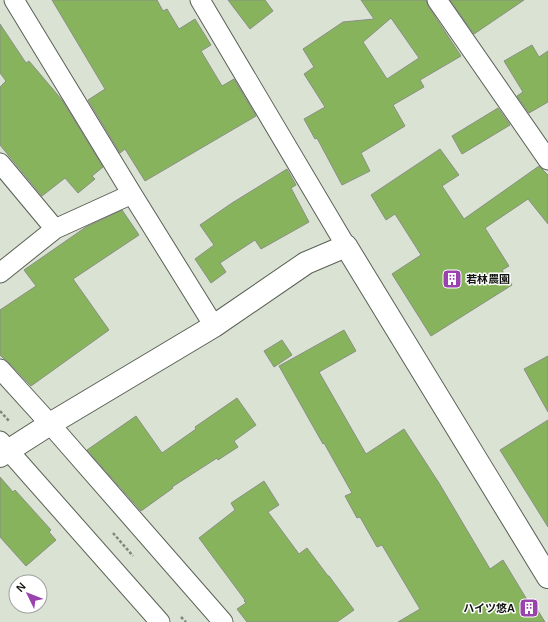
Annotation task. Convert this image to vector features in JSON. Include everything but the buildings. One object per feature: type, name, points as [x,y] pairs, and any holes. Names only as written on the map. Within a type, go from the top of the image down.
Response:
[{"type":"street","points":[[14,0],[214,326]]},
{"type":"street","points":[[200,0],[346,246],[548,577]]},
{"type":"street","points":[[437,0],[548,160]]},
{"type":"street","points":[[0,163],[55,229]]},
{"type":"street","points":[[0,273],[55,229],[132,194]]},
{"type":"street","points":[[160,622],[3,449],[50,424],[214,326],[306,263],[346,246]]},
{"type":"street","points":[[0,369],[223,622]]},
{"type":"place","name":"若林農園","points":[[452,279]]},
{"type":"place","name":"ハイツ悠A","points":[[529,608]]}]
